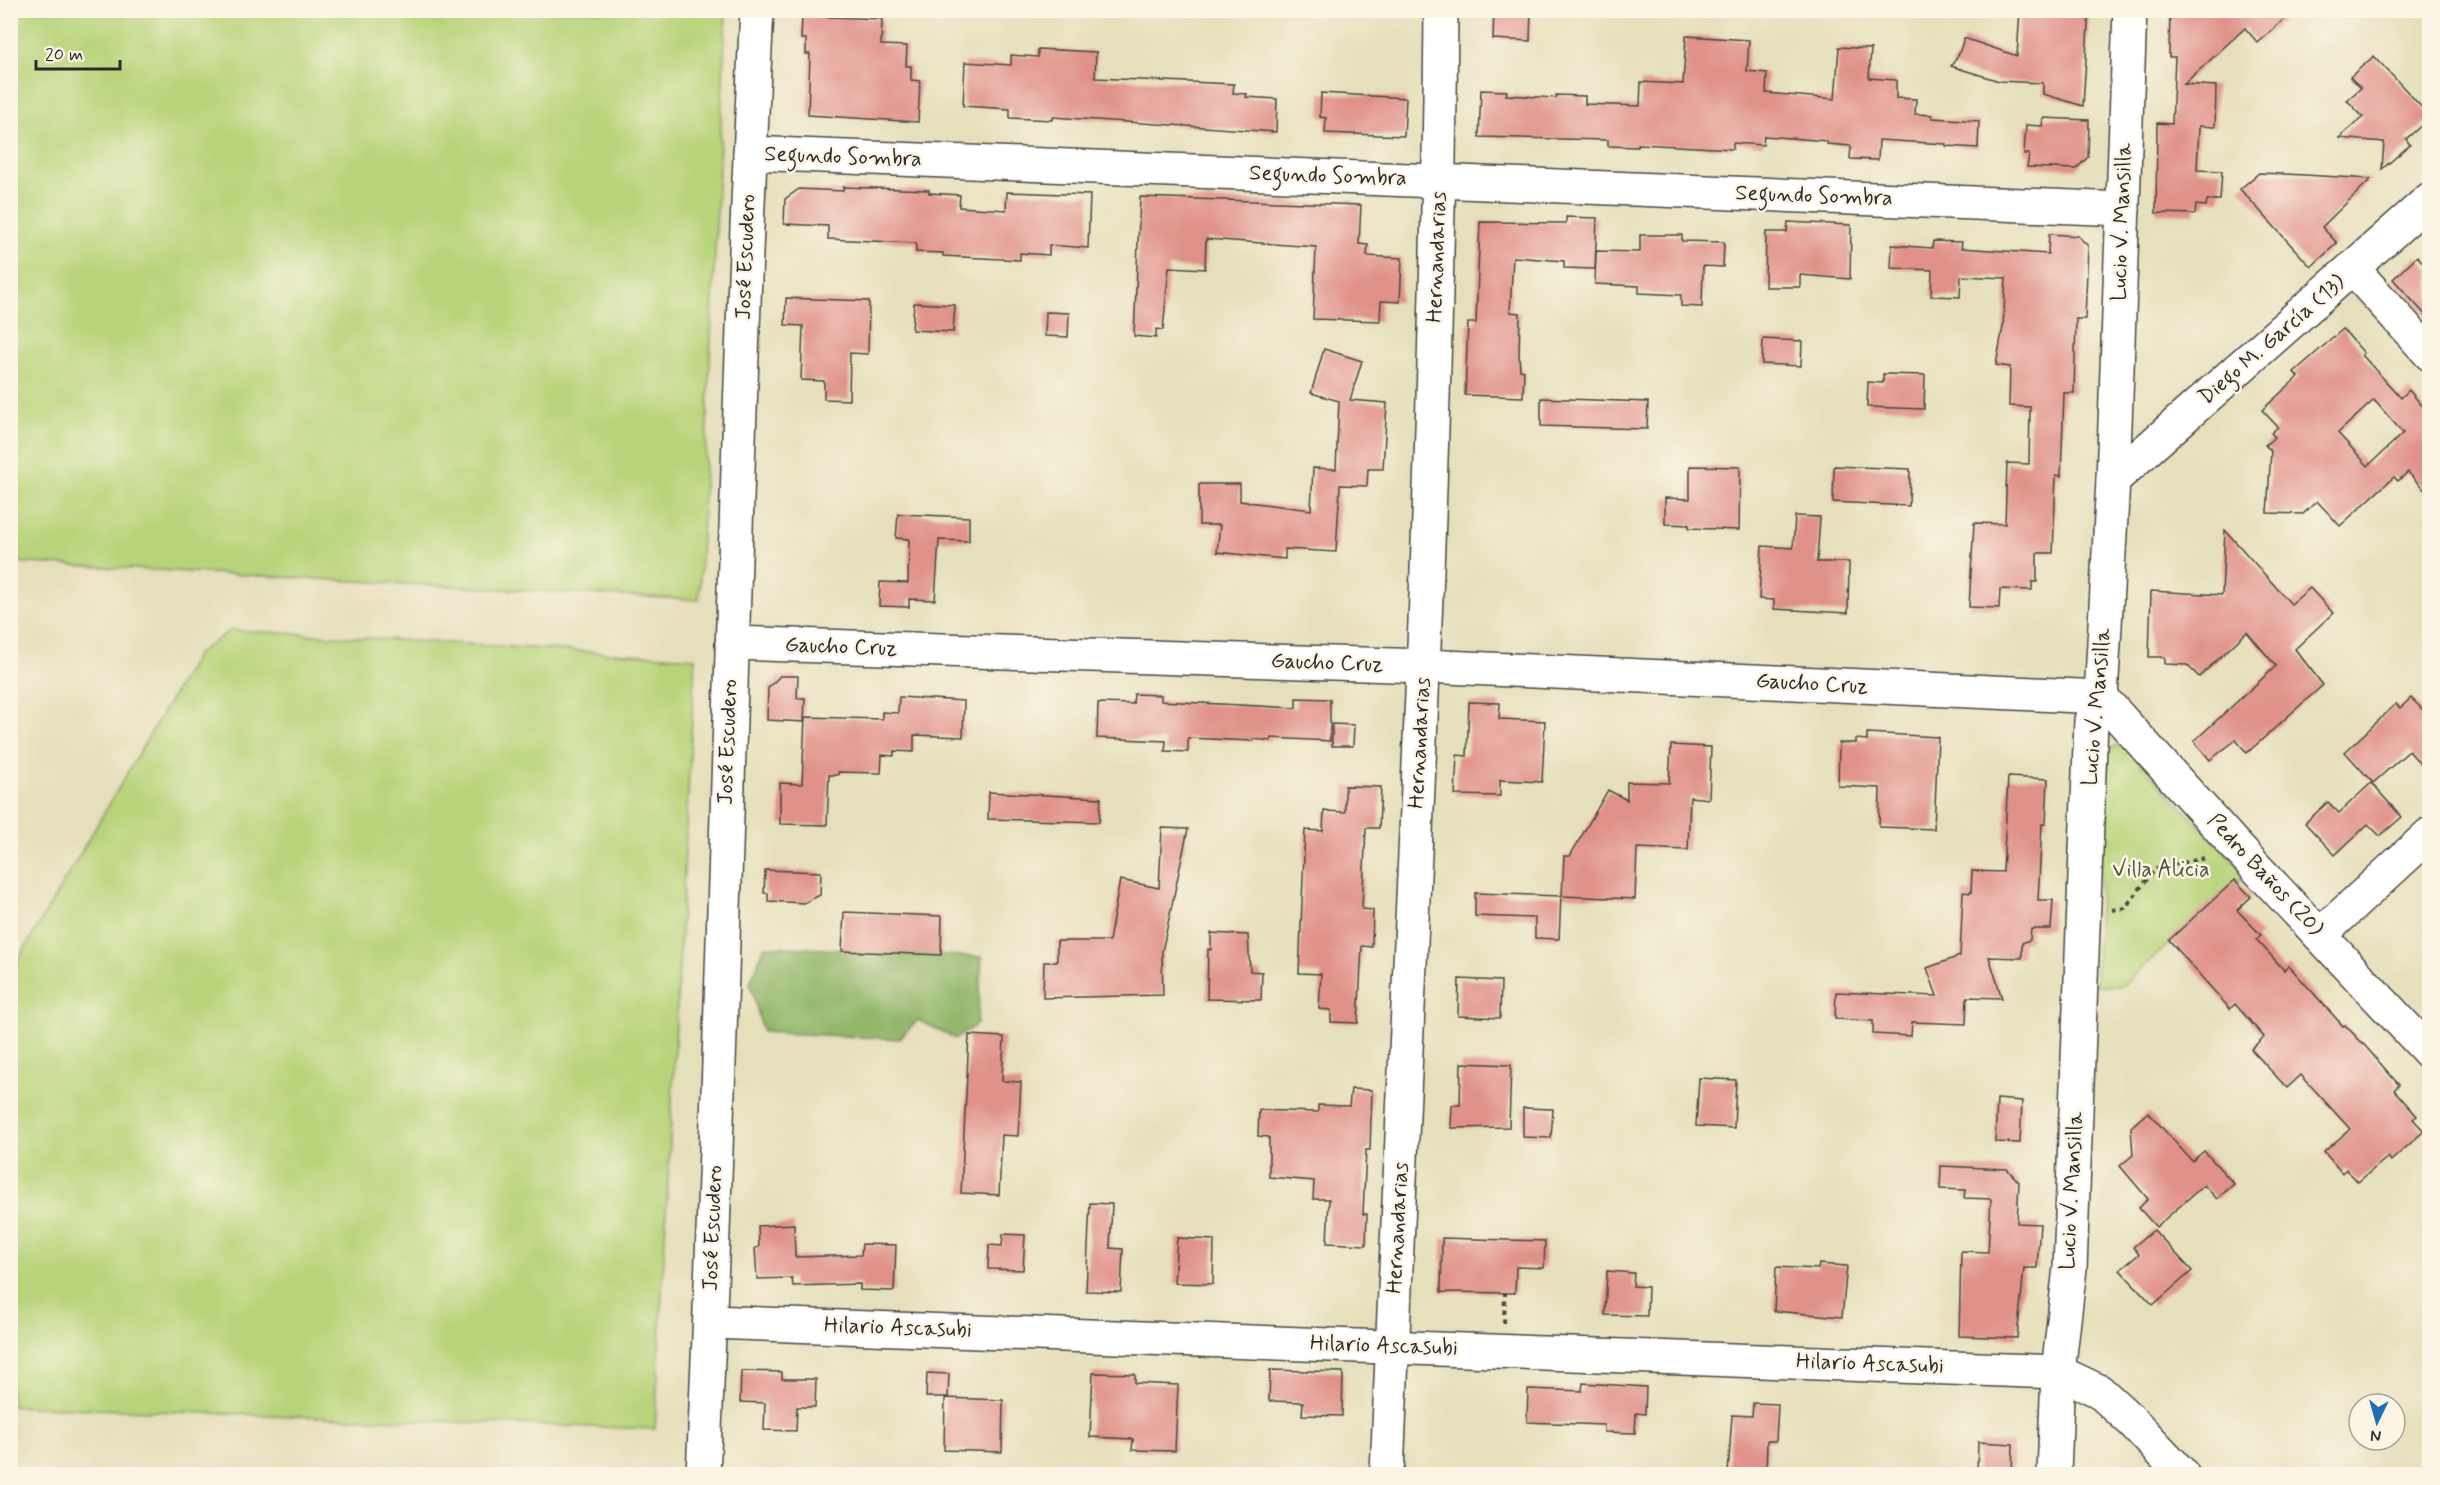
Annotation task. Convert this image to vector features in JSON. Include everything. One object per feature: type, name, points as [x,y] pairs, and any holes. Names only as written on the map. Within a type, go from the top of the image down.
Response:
[{"type":"street","name":"José Escudero","points":[[703,1474],[757,10]]},
{"type":"street","name":"Hernandarias","points":[[1387,1474],[1424,666],[1440,180],[1441,10]]},
{"type":"street","name":"Lucio V. Mansilla","points":[[2054,1474],[2058,1372],[2070,1268],[2091,720],[2101,697],[2113,480],[2130,10]]},
{"type":"street","name":"Segundo Sombra","points":[[750,153],[2123,209]]},
{"type":"street","name":"Diego M. García (13)","points":[[2113,480],[2430,199]]},
{"type":"street","points":[[2353,269],[2430,354]]},
{"type":"street","name":"Gaucho Cruz","points":[[732,643],[1424,666],[2101,697]]},
{"type":"street","name":"Pedro Baños (20)","points":[[2101,697],[2234,844],[2430,1053]]},
{"type":"street","points":[[2320,935],[2430,834]]},
{"type":"street","name":"Hilario Ascasubi","points":[[710,1322],[2058,1372]]},
{"type":"street","points":[[2058,1372],[2099,1391],[2133,1422],[2182,1474]]},
{"type":"path","points":[[2125,908],[2155,869],[2212,857]]},
{"type":"green space","points":[[10,11],[726,11],[699,600],[11,562]]},
{"type":"green space","points":[[231,630],[695,658],[655,1429],[11,1406],[11,972],[197,654]]},
{"type":"green space","name":"Villa Alicia","points":[[2123,745],[2246,874],[2122,986],[2096,985],[2105,757],[2112,748]]},
{"type":"green space","points":[[765,946],[982,957],[977,1024],[956,1039],[918,1020],[899,1039],[763,1032],[750,983]]},
{"type":"building","points":[[1494,10],[1531,10],[1530,41],[1493,39]]},
{"type":"building","points":[[2020,10],[2089,10],[2083,106],[2043,94],[2043,83],[1999,81],[1951,66],[1959,54],[1964,38],[2017,56]]},
{"type":"building","points":[[2170,10],[2294,10],[2258,43],[2245,28],[2184,84],[2216,86],[2215,127],[2199,126],[2197,170],[2222,171],[2220,200],[2207,200],[2206,206],[2196,205],[2195,214],[2156,213],[2157,123],[2172,124],[2175,57],[2169,57]]},
{"type":"building","points":[[802,16],[882,19],[881,45],[907,46],[906,66],[911,66],[911,80],[920,81],[918,122],[808,115],[810,54],[806,54],[806,39],[801,39]]},
{"type":"building","points":[[1686,36],[1749,40],[1747,71],[1767,73],[1766,93],[1835,99],[1839,47],[1871,49],[1869,78],[1896,80],[1896,98],[1916,99],[1915,114],[1932,115],[1932,118],[1979,121],[1978,148],[1879,140],[1878,160],[1850,159],[1851,146],[1827,144],[1827,141],[1764,136],[1763,145],[1733,143],[1733,149],[1638,144],[1638,147],[1608,146],[1608,140],[1479,137],[1481,90],[1507,91],[1506,95],[1556,98],[1556,95],[1585,96],[1585,104],[1640,106],[1641,82],[1683,84]]},
{"type":"building","points":[[1038,49],[1096,52],[1095,78],[1234,84],[1233,93],[1247,94],[1246,97],[1277,99],[1276,132],[1052,117],[1052,120],[1010,118],[1010,109],[963,106],[965,62],[1011,65],[1011,55],[1038,57]]},
{"type":"building","points":[[2374,56],[2430,116],[2406,139],[2410,145],[2382,169],[2384,142],[2339,138],[2363,117],[2347,100],[2361,88],[2350,77]]},
{"type":"building","points":[[1321,93],[1406,98],[1404,136],[1325,133],[1326,118],[1320,117]]},
{"type":"building","points":[[2043,118],[2089,120],[2088,157],[2076,169],[2027,167],[2029,154],[2024,154],[2026,125],[2042,126]]},
{"type":"building","points":[[2259,173],[2371,179],[2322,227],[2337,243],[2311,267],[2240,189]]},
{"type":"building","points":[[843,187],[929,190],[929,193],[960,195],[959,207],[1006,210],[1007,192],[1090,195],[1088,248],[1049,245],[1049,255],[1020,253],[1020,260],[943,256],[943,253],[916,252],[916,243],[828,239],[828,226],[784,224],[785,199],[799,189],[843,191]]},
{"type":"building","points":[[1140,197],[1361,205],[1359,244],[1368,245],[1367,256],[1402,258],[1400,302],[1381,301],[1380,321],[1313,319],[1316,247],[1206,239],[1205,269],[1169,267],[1163,330],[1156,329],[1156,338],[1134,336]]},
{"type":"building","points":[[1566,217],[1597,218],[1595,269],[1564,268],[1564,261],[1513,257],[1510,312],[1520,313],[1519,354],[1520,370],[1524,371],[1523,397],[1465,395],[1468,323],[1476,323],[1480,222],[1566,223]]},
{"type":"building","points":[[1788,222],[1851,225],[1850,279],[1800,275],[1800,287],[1765,287],[1766,232],[1787,232]]},
{"type":"building","points":[[2049,234],[2078,236],[2088,246],[2085,319],[2076,319],[2074,393],[2064,393],[2061,476],[2056,475],[2053,553],[2037,553],[2037,582],[2032,582],[2032,590],[2000,589],[1999,608],[1969,607],[1974,523],[2005,524],[2007,463],[2029,464],[2030,407],[2009,406],[2010,367],[1996,365],[2003,327],[2006,278],[1961,276],[1960,297],[1931,296],[1932,270],[1891,268],[1892,245],[1932,248],[1933,241],[1962,242],[1961,248],[2048,254]]},
{"type":"building","points":[[1640,235],[1682,235],[1682,241],[1724,242],[1723,267],[1703,266],[1702,307],[1681,306],[1681,295],[1639,293],[1639,286],[1595,284],[1596,251],[1640,252]]},
{"type":"building","points":[[2417,256],[2430,270],[2430,320],[2393,279]]},
{"type":"building","points":[[786,298],[869,301],[868,354],[850,353],[849,400],[824,399],[824,381],[801,380],[803,326],[785,325]]},
{"type":"building","points":[[914,303],[955,305],[953,332],[912,330]]},
{"type":"building","points":[[1046,312],[1069,313],[1068,337],[1045,336]]},
{"type":"building","points":[[2343,329],[2364,353],[2362,355],[2401,398],[2409,390],[2430,415],[2430,496],[2408,472],[2398,481],[2394,477],[2340,526],[2317,501],[2303,514],[2267,513],[2271,451],[2265,445],[2275,437],[2271,433],[2278,427],[2262,410],[2298,377],[2294,372]],"holes":[[[2374,400],[2403,433],[2368,466],[2338,433]]]},
{"type":"building","points":[[1763,339],[1802,341],[1801,366],[1762,364]]},
{"type":"building","points":[[1324,349],[1362,361],[1350,400],[1387,403],[1383,469],[1368,469],[1367,486],[1340,485],[1336,552],[1285,549],[1285,559],[1217,552],[1220,525],[1199,525],[1199,484],[1240,484],[1240,501],[1311,510],[1313,468],[1336,469],[1339,401],[1311,393]]},
{"type":"building","points":[[1883,374],[1925,375],[1924,409],[1867,407],[1868,382],[1883,383]]},
{"type":"building","points":[[1541,398],[1648,402],[1647,429],[1541,426]]},
{"type":"building","points":[[1690,466],[1740,467],[1739,530],[1689,528],[1689,525],[1665,524],[1665,498],[1690,499]]},
{"type":"building","points":[[1834,466],[1910,469],[1909,506],[1833,502]]},
{"type":"building","points":[[898,514],[969,517],[969,541],[939,540],[935,600],[909,599],[909,607],[879,606],[880,582],[908,583],[909,539],[896,538]]},
{"type":"building","points":[[1795,516],[1820,517],[1817,562],[1849,562],[1848,613],[1774,609],[1774,600],[1759,599],[1762,546],[1793,548]]},
{"type":"building","points":[[2225,530],[2291,604],[2310,588],[2333,613],[2295,649],[2323,685],[2247,753],[2236,740],[2210,760],[2194,741],[2276,666],[2247,632],[2199,677],[2187,665],[2165,664],[2165,657],[2149,657],[2151,591],[2222,595]]},
{"type":"building","points":[[780,676],[798,676],[797,698],[805,698],[804,722],[767,720],[768,688]]},
{"type":"building","points":[[1134,694],[1161,695],[1161,701],[1296,708],[1296,698],[1330,699],[1330,741],[1188,738],[1188,752],[1165,751],[1166,741],[1097,738],[1098,703],[1133,704]]},
{"type":"building","points":[[899,697],[964,701],[963,737],[914,735],[914,752],[894,751],[894,756],[882,755],[881,773],[838,772],[838,775],[829,775],[827,825],[780,824],[780,783],[802,784],[805,717],[882,719],[882,712],[898,713]]},
{"type":"building","points":[[2411,698],[2430,717],[2430,775],[2409,751],[2373,783],[2345,752],[2396,704],[2400,708]]},
{"type":"building","points":[[1469,702],[1500,703],[1499,719],[1545,721],[1542,782],[1500,780],[1500,796],[1455,795],[1457,755],[1467,756]]},
{"type":"building","points":[[1332,724],[1354,725],[1353,746],[1332,746]]},
{"type":"building","points":[[1867,733],[1938,737],[1934,829],[1879,827],[1880,788],[1838,786],[1839,743],[1856,743],[1856,739],[1867,740]]},
{"type":"building","points":[[1671,745],[1711,747],[1709,799],[1690,797],[1688,850],[1637,848],[1635,899],[1562,896],[1564,856],[1570,856],[1608,790],[1627,800],[1627,782],[1669,783]]},
{"type":"building","points":[[2008,777],[2048,779],[2046,824],[2042,824],[2038,900],[2053,900],[2051,929],[2031,929],[2030,940],[2022,943],[2022,958],[1989,957],[2002,998],[1967,997],[1966,1024],[1912,1022],[1911,1036],[1873,1034],[1873,1021],[1835,1019],[1836,992],[1937,996],[1927,968],[1960,956],[1963,892],[1971,893],[1972,871],[2003,872]]},
{"type":"building","points":[[2371,783],[2402,817],[2380,836],[2368,824],[2335,855],[2305,823],[2328,802],[2339,813]]},
{"type":"building","points":[[1345,786],[1381,787],[1379,828],[1366,828],[1362,909],[1373,910],[1372,947],[1362,946],[1358,1023],[1331,1022],[1331,1010],[1319,1009],[1321,974],[1299,973],[1305,830],[1323,831],[1324,811],[1345,812]]},
{"type":"building","points":[[989,792],[1101,798],[1099,822],[988,819]]},
{"type":"building","points":[[1162,828],[1188,829],[1162,952],[1163,995],[1043,998],[1044,962],[1057,962],[1057,941],[1109,941],[1120,880],[1159,888]]},
{"type":"building","points":[[765,870],[821,872],[820,895],[804,903],[768,901],[768,893],[764,893]]},
{"type":"building","points":[[2235,880],[2251,897],[2237,910],[2261,935],[2256,939],[2284,970],[2289,966],[2343,1026],[2345,1025],[2367,1048],[2399,1085],[2394,1090],[2417,1116],[2413,1119],[2424,1131],[2391,1161],[2388,1157],[2358,1182],[2346,1169],[2342,1173],[2324,1152],[2350,1129],[2301,1075],[2287,1088],[2251,1049],[2264,1037],[2235,1004],[2230,1009],[2169,940]]},
{"type":"building","points":[[1475,893],[1561,896],[1559,939],[1535,938],[1535,918],[1475,916]]},
{"type":"building","points":[[844,912],[942,916],[941,955],[842,951]]},
{"type":"building","points":[[1211,933],[1248,935],[1250,971],[1262,972],[1261,1000],[1207,999],[1208,949],[1211,950]]},
{"type":"building","points":[[1459,979],[1501,981],[1500,1018],[1458,1016]]},
{"type":"building","points":[[969,1035],[1004,1037],[1002,1081],[1021,1082],[1018,1136],[1002,1135],[999,1195],[961,1193]]},
{"type":"building","points":[[1461,1063],[1511,1065],[1509,1127],[1451,1128],[1452,1105],[1460,1105]]},
{"type":"building","points":[[1699,1078],[1736,1080],[1734,1128],[1696,1126]]},
{"type":"building","points":[[1351,1089],[1372,1090],[1370,1150],[1366,1150],[1363,1214],[1367,1214],[1366,1245],[1327,1243],[1329,1199],[1313,1199],[1314,1181],[1269,1177],[1269,1137],[1258,1136],[1259,1110],[1318,1112],[1318,1105],[1349,1106]]},
{"type":"building","points":[[1997,1099],[2022,1101],[2020,1143],[1995,1142]]},
{"type":"building","points":[[1523,1108],[1553,1109],[1551,1138],[1523,1137]]},
{"type":"building","points":[[2148,1112],[2192,1161],[2204,1151],[2234,1184],[2217,1199],[2204,1185],[2156,1227],[2139,1208],[2148,1199],[2120,1166],[2133,1155],[2131,1127]]},
{"type":"building","points":[[1941,1166],[2007,1169],[2019,1182],[2017,1223],[2040,1224],[2037,1268],[2024,1268],[2017,1338],[1959,1336],[1961,1251],[1988,1252],[1991,1199],[1964,1198],[1965,1190],[1940,1189]]},
{"type":"building","points":[[1090,1203],[1112,1204],[1110,1248],[1123,1249],[1121,1292],[1086,1291]]},
{"type":"building","points":[[794,1224],[795,1257],[861,1255],[862,1244],[896,1245],[894,1291],[860,1290],[860,1284],[793,1286],[792,1278],[757,1279],[755,1248],[759,1247],[758,1226]]},
{"type":"building","points":[[2154,1230],[2192,1271],[2153,1305],[2120,1270],[2139,1254],[2133,1247]]},
{"type":"building","points":[[1003,1234],[1025,1235],[1023,1270],[988,1269],[989,1245],[1002,1246]]},
{"type":"building","points":[[1177,1238],[1214,1240],[1213,1284],[1174,1283]]},
{"type":"building","points":[[1442,1238],[1545,1241],[1544,1268],[1516,1267],[1515,1293],[1441,1292]]},
{"type":"building","points":[[1819,1264],[1847,1266],[1842,1317],[1774,1311],[1776,1267],[1818,1269]]},
{"type":"building","points":[[1607,1271],[1634,1273],[1633,1286],[1648,1287],[1647,1316],[1605,1315]]},
{"type":"building","points":[[1270,1370],[1343,1372],[1342,1416],[1302,1415],[1303,1402],[1269,1401]]},
{"type":"building","points":[[741,1371],[782,1372],[782,1379],[816,1379],[815,1407],[797,1407],[796,1431],[764,1430],[765,1403],[740,1402]]},
{"type":"building","points":[[927,1373],[949,1374],[948,1397],[926,1397]]},
{"type":"building","points":[[1093,1373],[1135,1374],[1135,1383],[1178,1385],[1175,1451],[1132,1450],[1133,1439],[1090,1437]]},
{"type":"building","points":[[1583,1383],[1646,1387],[1645,1414],[1636,1413],[1635,1433],[1604,1432],[1604,1425],[1527,1422],[1528,1389],[1582,1391]]},
{"type":"building","points":[[945,1398],[1003,1400],[1002,1452],[944,1450]]},
{"type":"building","points":[[1753,1403],[1778,1404],[1776,1441],[1767,1441],[1766,1474],[1728,1474],[1732,1415],[1752,1416]]},
{"type":"building","points":[[1978,1442],[2013,1444],[2012,1474],[1977,1474]]}]
